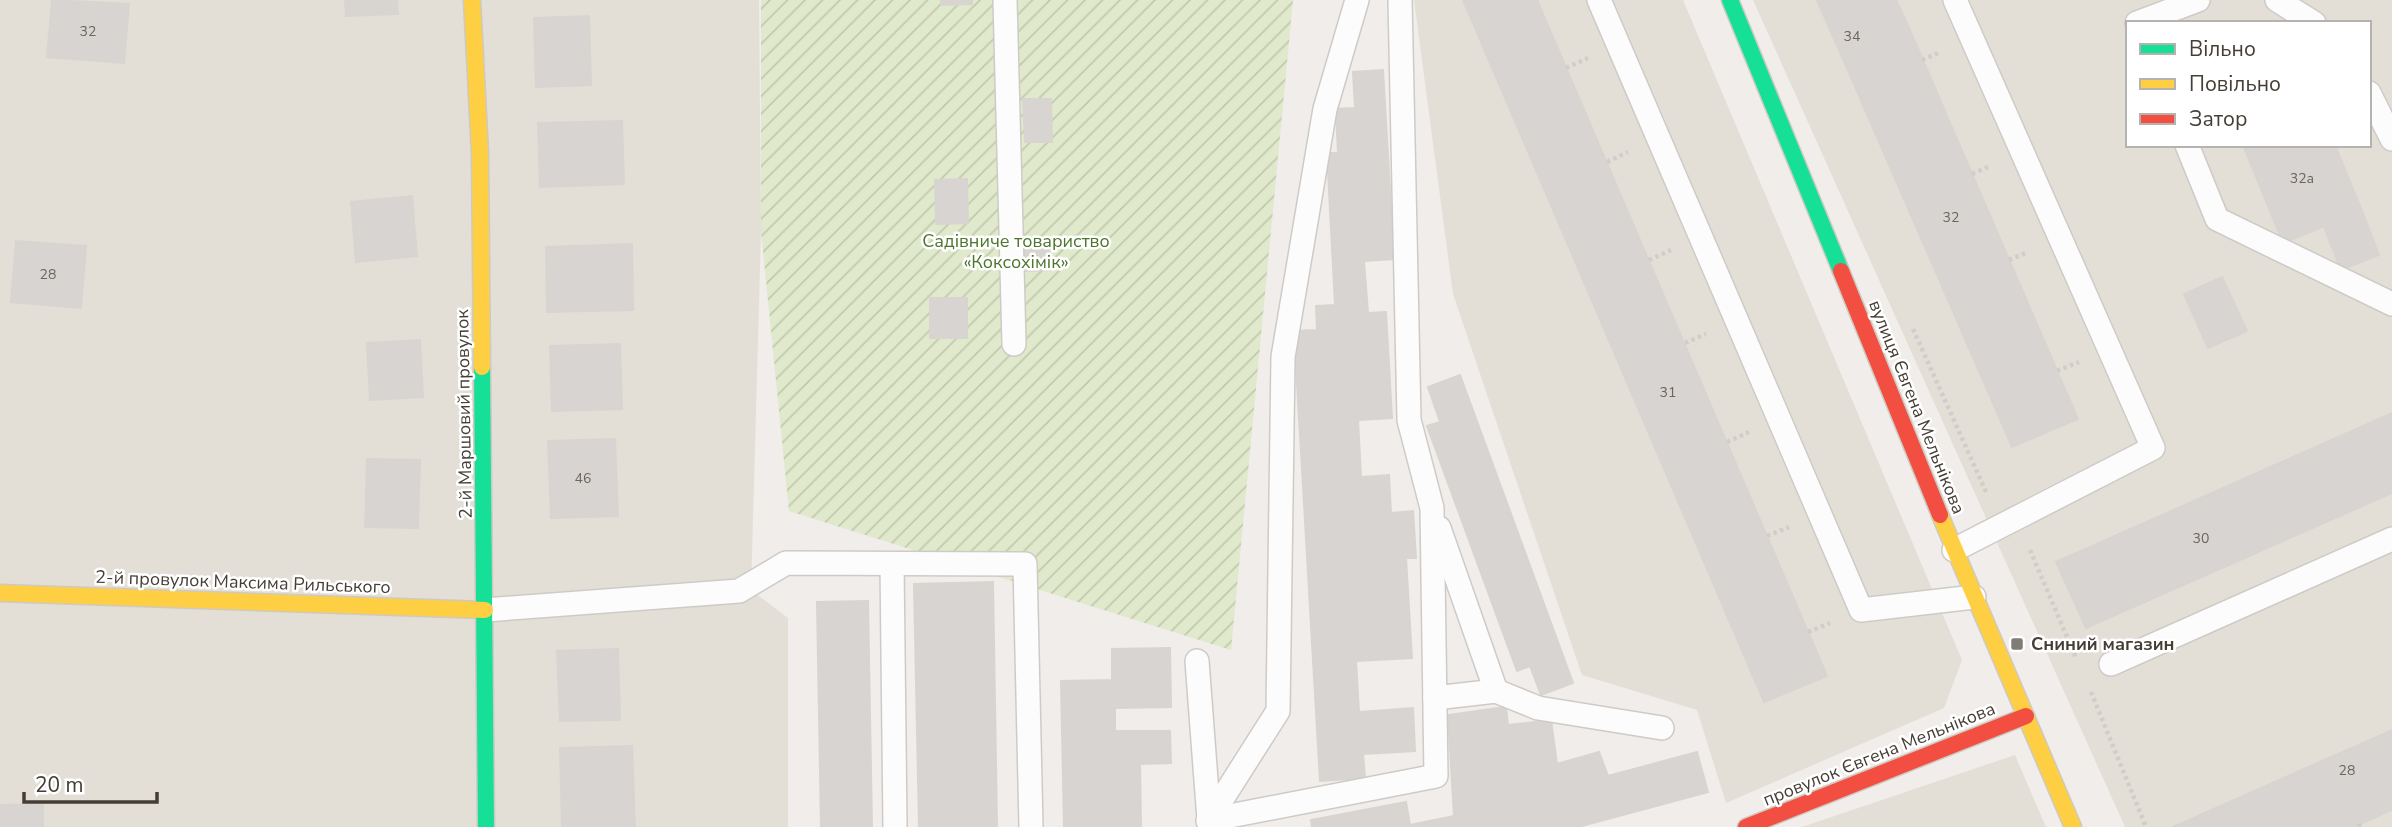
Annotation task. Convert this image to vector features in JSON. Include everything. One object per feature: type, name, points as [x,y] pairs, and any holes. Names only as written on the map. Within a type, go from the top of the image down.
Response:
[{"type":"street","name":"2-й Маршовий провулок","points":[[472,0],[480,153],[486,827]]},
{"type":"street","name":"вулиця Євгена Мельнікова","points":[[1730,0],[1954,551],[2073,827]]},
{"type":"street","name":"2-й провулок Максима Рильського","points":[[0,593],[485,610]]},
{"type":"street","name":"провулок Євгена Мельнікова","points":[[1746,827],[2026,716]]},
{"type":"lane","points":[[1005,0],[1014,344]]},
{"type":"lane","points":[[1206,823],[1278,711],[1283,357],[1325,109],[1357,0]]},
{"type":"lane","points":[[1400,0],[1409,420],[1432,509],[1496,691]]},
{"type":"lane","points":[[1599,0],[1861,610],[1974,597]]},
{"type":"lane","points":[[1954,551],[2153,448],[1955,0]]},
{"type":"lane","points":[[2142,21],[2198,0]]},
{"type":"lane","points":[[2277,0],[2311,21]]},
{"type":"lane","points":[[2371,97],[2392,139]]},
{"type":"lane","points":[[2188,147],[2217,219],[2392,304]]},
{"type":"lane","points":[[1206,823],[1436,776],[1432,509]]},
{"type":"lane","points":[[2112,664],[2392,539]]},
{"type":"lane","points":[[485,610],[739,591],[786,563],[1025,565],[1031,827]]},
{"type":"lane","points":[[892,564],[895,827]]},
{"type":"lane","points":[[1197,661],[1206,823]]},
{"type":"lane","points":[[1434,698],[1496,691],[1538,708],[1662,728]]},
{"type":"shaded area","points":[[0,0],[759,0],[761,231],[751,590],[788,618],[788,827],[0,827]]},
{"type":"shaded area","points":[[1414,0],[1683,0],[1962,660],[1944,708],[1726,803],[1697,710],[1582,675],[1453,294]]},
{"type":"shaded area","points":[[1753,0],[2392,0],[2392,827],[2125,827]]},
{"type":"shaded area","points":[[2015,755],[2046,827],[1802,827]]},
{"type":"green space","name":"Садівниче товариство «Коксохімік»","points":[[761,0],[1293,0],[1231,650],[789,511],[761,231]]},
{"type":"building","points":[[52,0],[129,4],[124,63],[47,57]]},
{"type":"building","points":[[345,0],[397,0],[398,14],[346,16]]},
{"type":"building","points":[[941,0],[972,0],[972,4],[941,5]]},
{"type":"building","points":[[1463,0],[1537,0],[1827,676],[1764,702]]},
{"type":"building","points":[[1817,0],[1896,0],[1906,21],[1839,50]]},
{"type":"building","points":[[589,16],[591,85],[536,87],[534,18]]},
{"type":"building","points":[[1906,21],[2078,419],[2012,447],[1839,50]]},
{"type":"building","points":[[1383,70],[1394,259],[1364,261],[1368,313],[1386,312],[1392,418],[1358,420],[1361,477],[1389,475],[1391,513],[1413,511],[1416,558],[1406,558],[1412,658],[1356,661],[1359,712],[1413,708],[1415,751],[1363,754],[1365,778],[1320,781],[1294,331],[1317,330],[1316,306],[1335,305],[1327,153],[1338,153],[1336,109],[1355,108],[1353,72]]},
{"type":"building","points":[[1023,99],[1051,99],[1052,142],[1025,142]]},
{"type":"building","points":[[622,121],[624,184],[540,187],[538,123]]},
{"type":"building","points":[[2244,147],[2336,147],[2362,211],[2283,243]]},
{"type":"building","points":[[967,179],[968,223],[936,224],[935,180]]},
{"type":"building","points":[[412,196],[417,256],[356,262],[351,202]]},
{"type":"building","points":[[2362,211],[2379,255],[2341,270],[2324,227]]},
{"type":"building","points":[[1049,240],[1050,270],[1025,271],[1024,241]]},
{"type":"building","points":[[16,241],[86,246],[81,308],[11,302]]},
{"type":"building","points":[[632,244],[633,310],[547,312],[546,247]]},
{"type":"building","points":[[2222,277],[2247,331],[2208,348],[2184,294]]},
{"type":"building","points":[[930,298],[967,298],[967,338],[930,338]]},
{"type":"building","points":[[420,340],[423,397],[370,400],[367,343]]},
{"type":"building","points":[[620,344],[622,409],[552,411],[550,346]]},
{"type":"building","points":[[1460,375],[1573,683],[1541,695],[1530,666],[1517,671],[1427,426],[1440,422],[1428,387]]},
{"type":"building","points":[[2392,413],[2392,493],[2086,628],[2056,562]]},
{"type":"building","points":[[615,439],[618,516],[551,518],[548,441]]},
{"type":"building","points":[[367,459],[420,460],[418,528],[365,527]]},
{"type":"building","points":[[993,582],[997,827],[919,827],[914,584]]},
{"type":"building","points":[[868,601],[872,827],[821,827],[817,602]]},
{"type":"building","points":[[1170,648],[1171,707],[1115,708],[1115,731],[1170,731],[1171,763],[1140,764],[1141,827],[1064,827],[1061,681],[1112,680],[1112,649]]},
{"type":"building","points":[[618,649],[620,720],[560,721],[557,651]]},
{"type":"building","points":[[1506,707],[1508,725],[1551,720],[1557,764],[1599,752],[1608,776],[1697,752],[1708,792],[1578,827],[1312,827],[1311,820],[1406,802],[1410,825],[1454,816],[1448,715]]},
{"type":"building","points":[[2392,730],[2392,810],[2353,827],[2173,827]]},
{"type":"building","points":[[632,746],[635,827],[562,827],[560,748]]},
{"type":"building","points":[[43,804],[43,827],[0,827],[0,805]]},
{"type":"traffic: fast","points":[[1730,0],[1841,271]]},
{"type":"traffic: fast","points":[[482,367],[486,827]]},
{"type":"traffic: slow","points":[[472,0],[480,153],[482,367]]},
{"type":"traffic: slow","points":[[1940,515],[2073,827]]},
{"type":"traffic: slow","points":[[0,593],[485,610]]},
{"type":"traffic: jam","points":[[1841,271],[1940,515]]},
{"type":"traffic: jam","points":[[1746,827],[2026,716]]},
{"type":"place","name":"Сниний магазин","points":[[2017,644]]}]
